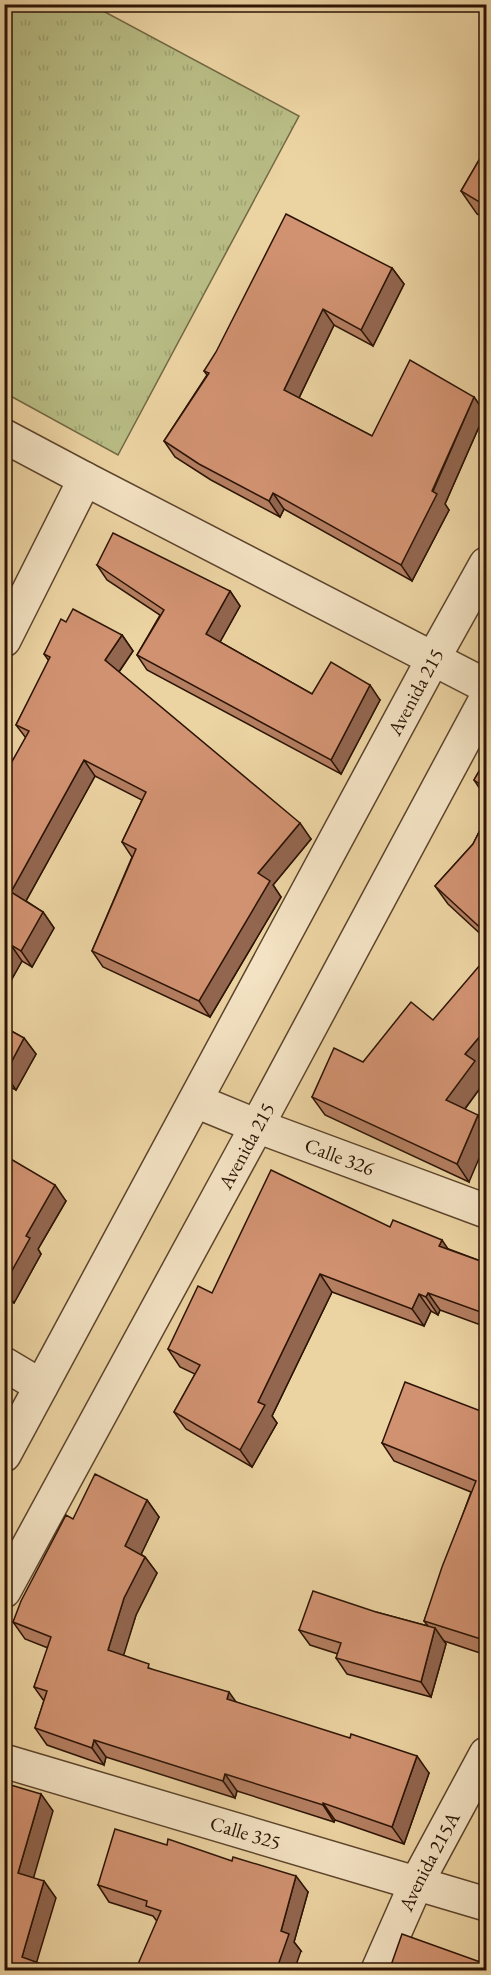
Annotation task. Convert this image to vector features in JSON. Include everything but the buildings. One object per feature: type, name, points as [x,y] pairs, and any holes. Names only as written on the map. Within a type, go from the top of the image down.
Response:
[{"type":"street","points":[[4,436],[486,686]]},
{"type":"street","points":[[4,640],[85,479]]},
{"type":"street","name":"Avenida 215","points":[[4,1455],[486,564]]},
{"type":"street","name":"Avenida 215","points":[[4,1591],[486,699]]},
{"type":"street","name":"Calle 326","points":[[196,1101],[486,1211]]},
{"type":"street","points":[[4,1364],[41,1386]]},
{"type":"street","name":"Avenida 215A","points":[[378,1971],[416,1884],[486,1754]]},
{"type":"street","name":"Calle 325","points":[[4,1761],[486,1904]]},
{"type":"green space","points":[[4,5],[92,5],[299,116],[118,455],[5,393]]}]
